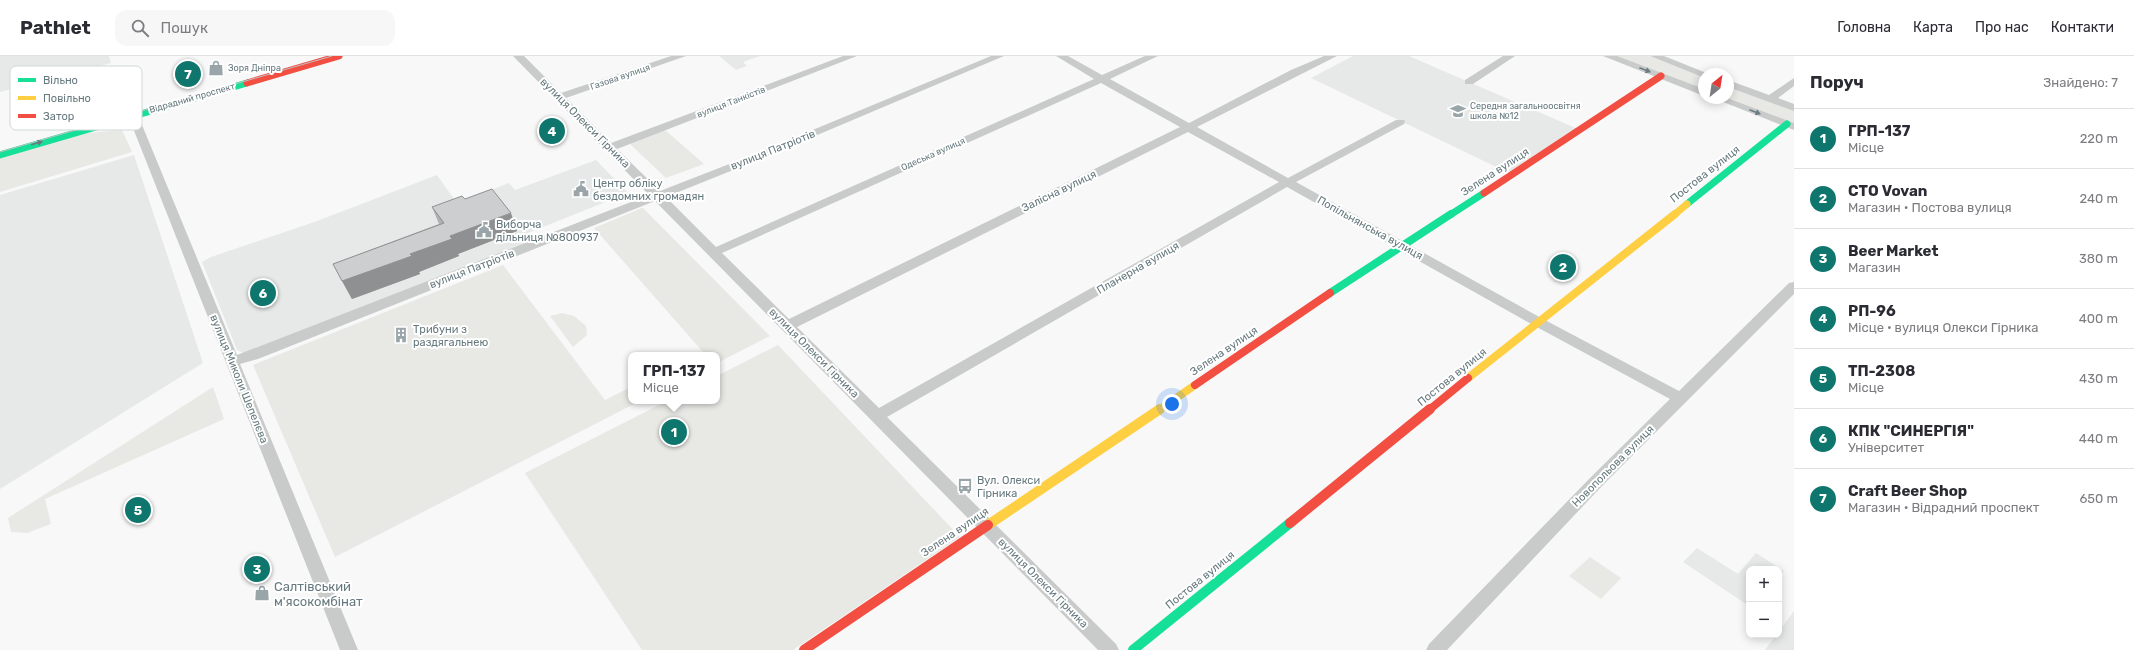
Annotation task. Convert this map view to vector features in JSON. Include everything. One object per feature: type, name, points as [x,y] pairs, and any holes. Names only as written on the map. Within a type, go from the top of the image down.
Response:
[{"type":"street","name":"Відрадний проспект","points":[[142,109],[314,56]]},
{"type":"street","name":"Відрадний проспект","points":[[142,109],[339,56]]},
{"type":"street","name":"вулиця Олекси Гірника","points":[[518,56],[1110,650]]},
{"type":"street","name":"Газова вулиця","points":[[559,97],[681,56]]},
{"type":"street","name":"вулиця Танкістів","points":[[609,148],[852,56]]},
{"type":"street","name":"вулиця Патріотів","points":[[232,361],[261,352],[658,196],[999,56]]},
{"type":"street","name":"Попільнянська вулиця","points":[[1061,56],[1538,322],[1680,398]]},
{"type":"street","name":"Одеська вулиця","points":[[714,252],[1153,56]]},
{"type":"street","name":"Залісна вулиця","points":[[787,326],[1189,127],[1295,72],[1332,56]]},
{"type":"street","points":[[1469,82],[1510,56]]},
{"type":"street","points":[[1608,56],[1698,91]]},
{"type":"street","points":[[1655,56],[1698,72]]},
{"type":"street","name":"Зелена вулиця","points":[[804,650],[1401,245],[1513,176],[1661,76]]},
{"type":"street","points":[[1772,99],[1794,81]]},
{"type":"street","points":[[1734,85],[1794,108]]},
{"type":"street","points":[[1733,104],[1790,126]]},
{"type":"street","name":"Планерна вулиця","points":[[877,416],[1288,182],[1400,122]]},
{"type":"street","name":"Постова вулиця","points":[[1133,650],[1538,322],[1790,126]]},
{"type":"street","name":"Відрадний проспект","points":[[44,132],[53,130]]},
{"type":"street","name":"Відрадний проспект","points":[[0,155],[76,130]]},
{"type":"street","name":"вулиця Миколи Шепелєва","points":[[138,130],[349,650]]},
{"type":"street","name":"Новопольова вулиця","points":[[1435,650],[1596,482],[1794,286]]},
{"type":"shaded area","points":[[0,56],[109,56],[111,63],[100,66],[10,66],[10,89],[0,92]]},
{"type":"shaded area","points":[[719,56],[760,56],[743,62],[747,66],[736,70]]},
{"type":"shaded area","name":"Середня загальноосвітня школа №12","points":[[1353,56],[1409,56],[1580,130],[1513,175],[1311,78]]},
{"type":"shaded area","points":[[1614,56],[1649,56],[1698,75],[1698,88]]},
{"type":"shaded area","points":[[1734,88],[1794,110],[1794,124],[1734,101]]},
{"type":"shaded area","points":[[664,129],[704,164],[666,178],[629,143]]},
{"type":"shaded area","points":[[122,130],[132,152],[0,192],[0,158],[85,133]]},
{"type":"shaded area","points":[[134,155],[203,363],[0,489],[0,195]]},
{"type":"shaded area","points":[[596,160],[628,193],[528,233],[534,241],[243,353],[237,350],[202,262],[211,257],[317,221],[437,175],[457,203],[509,183],[515,190]]},
{"type":"shaded area","points":[[643,208],[770,336],[720,361],[720,352],[703,352],[594,228]]},
{"type":"shaded area","points":[[503,265],[605,400],[628,388],[628,404],[634,404],[335,557],[253,365]]},
{"type":"shaded area","points":[[562,313],[574,316],[586,326],[587,335],[573,347],[550,316]]},
{"type":"shaded area","points":[[778,345],[960,537],[793,650],[642,650],[525,473],[661,404],[720,404],[720,374]]},
{"type":"shaded area","points":[[213,387],[224,419],[45,499],[51,524],[27,533],[11,532],[8,518]]},
{"type":"shaded area","points":[[1697,548],[1738,574],[1756,553],[1776,566],[1746,566],[1746,604],[1683,562]]},
{"type":"shaded area","points":[[1590,557],[1621,578],[1601,599],[1569,576]]},
{"type":"shaded area","points":[[1794,611],[1794,650],[1765,650],[1774,638],[1782,638],[1782,627]]},
{"type":"building","points":[[492,189],[511,213],[450,236],[452,239],[410,254],[412,256],[342,281],[333,264],[444,223],[432,207],[462,196],[465,199]]},
{"type":"tram line","points":[[142,111],[332,56]]},
{"type":"tram line","points":[[0,152],[76,130]]},
{"type":"traffic: fast","points":[[142,114],[247,83]]},
{"type":"traffic: fast","points":[[1687,204],[1787,124]]},
{"type":"traffic: fast","points":[[0,155],[86,130]]},
{"type":"traffic: fast","points":[[1330,293],[1401,245],[1484,193]]},
{"type":"traffic: fast","points":[[1133,650],[1290,523]]},
{"type":"traffic: slow","points":[[1468,378],[1687,204]]},
{"type":"traffic: slow","points":[[988,525],[1195,385]]},
{"type":"traffic: jam","points":[[247,83],[339,56]]},
{"type":"traffic: jam","points":[[1484,193],[1661,76]]},
{"type":"traffic: jam","points":[[1195,385],[1330,293]]},
{"type":"traffic: jam","points":[[1290,523],[1468,378]]},
{"type":"traffic: jam","points":[[804,650],[988,525]]},
{"type":"place","name":"Зоря Дніпра","points":[[216,68]]},
{"type":"place","name":"Craft Beer Shop","points":[[188,74]]},
{"type":"place","name":"Середня загальноосвітня школа №12","points":[[1458,111]]},
{"type":"place","name":"РП-96","points":[[552,131]]},
{"type":"place","name":"Центр обліку бездомних громадян","points":[[581,189]]},
{"type":"place","name":"Виборча дільниця №800937","points":[[484,230]]},
{"type":"place","name":"СТО Vovan","points":[[1563,267]]},
{"type":"place","name":"КПК \"СИНЕРГІЯ\"","points":[[263,293]]},
{"type":"place","name":"Трибуни з раздягальнею","points":[[401,335]]},
{"type":"place","name":"ГРП-137","points":[[674,432]]},
{"type":"place","name":"Вул. Олекси Гірника","points":[[965,486]]},
{"type":"place","name":"ТП-2308","points":[[138,510]]},
{"type":"place","name":"Beer Market","points":[[257,569]]},
{"type":"place","name":"Салтівський м'ясокомбінат","points":[[262,593]]}]
